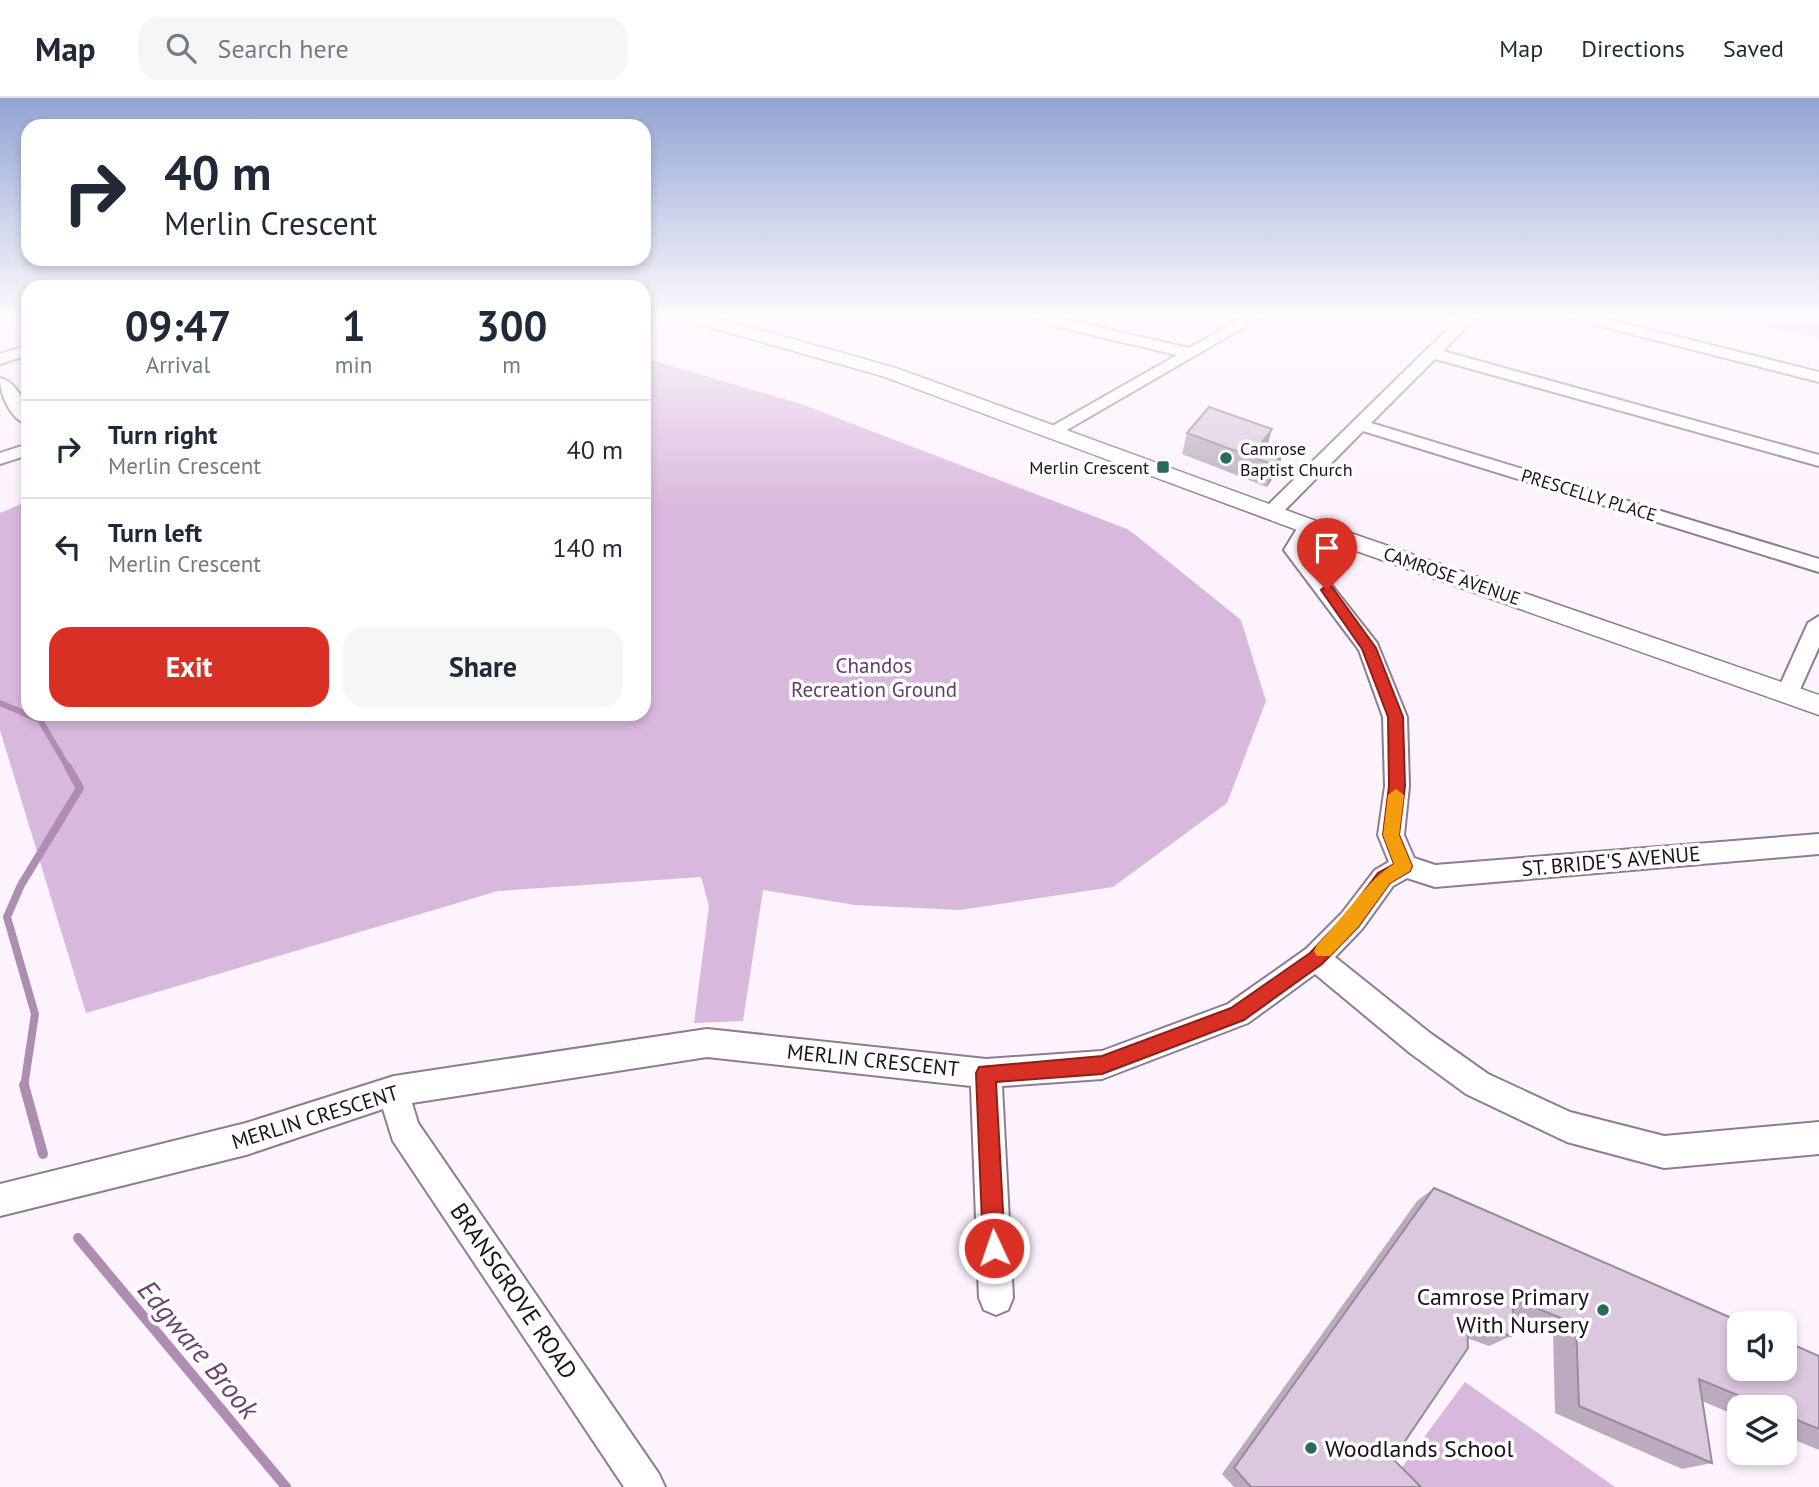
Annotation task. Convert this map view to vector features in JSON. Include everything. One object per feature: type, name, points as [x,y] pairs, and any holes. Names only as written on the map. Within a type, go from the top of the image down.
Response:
[{"type":"street","name":"CAMROSE AVENUE","points":[[910,380],[1271,513],[1819,705]]},
{"type":"street","points":[[1053,433],[1144,380]]},
{"type":"street","points":[[1271,513],[1405,380]]},
{"type":"street","points":[[1525,380],[1819,461]]},
{"type":"street","points":[[0,383],[21,410]]},
{"type":"street","name":"PRESCELLY PLACE","points":[[1360,425],[1819,566]]},
{"type":"street","points":[[0,458],[21,451]]},
{"type":"street","points":[[1308,526],[1294,550],[1369,648],[1395,717],[1397,786],[1391,835],[1404,866]]},
{"type":"street","points":[[1787,694],[1819,623]]},
{"type":"street","name":"ST. BRIDE'S AVENUE","points":[[1404,866],[1435,876],[1819,844]]},
{"type":"street","name":"MERLIN CRESCENT","points":[[0,1200],[246,1139],[394,1091],[707,1042],[986,1073],[1102,1065],[1237,1014],[1316,958],[1352,921],[1384,878],[1404,866]]},
{"type":"street","points":[[1316,958],[1420,1043],[1477,1084],[1567,1127],[1664,1152],[1819,1138]]},
{"type":"street","points":[[986,1073],[996,1298]]},
{"type":"street","name":"BRANSGROVE ROAD","points":[[394,1091],[404,1130],[646,1487]]},
{"type":"green space","name":"Chandos Recreation Ground","points":[[651,380],[718,380],[801,404],[1127,529],[1241,620],[1266,701],[1227,803],[1113,887],[960,910],[855,905],[763,890],[743,1021],[694,1023],[709,906],[701,877],[498,891],[86,1013],[0,730],[0,513],[21,504],[21,721],[651,721]]},
{"type":"green space","points":[[1465,1382],[1615,1487],[1413,1487],[1397,1474]]},
{"type":"building","points":[[1209,407],[1272,429],[1262,442],[1284,449],[1274,465],[1187,433]]},
{"type":"building","points":[[1434,1188],[1727,1316],[1727,1381],[1797,1381],[1797,1346],[1819,1356],[1819,1429],[1797,1420],[1797,1395],[1737,1395],[1699,1379],[1712,1463],[1579,1406],[1576,1324],[1514,1299],[1511,1336],[1467,1320],[1468,1348],[1393,1459],[1421,1487],[1251,1487],[1234,1468]]},
{"type":"waterway","name":"Edgware Brook","points":[[0,703],[21,712]]},
{"type":"waterway","name":"Edgware Brook","points":[[41,721],[69,769]]},
{"type":"waterway","name":"Edgware Brook","points":[[24,1086],[35,1014],[7,917],[21,885],[80,788],[68,767]]},
{"type":"waterway","name":"Edgware Brook","points":[[24,1086],[43,1154]]},
{"type":"waterway","name":"Edgware Brook","points":[[78,1238],[286,1487]]},
{"type":"slow traffic","points":[[1323,951],[1352,921],[1384,878],[1404,866],[1391,835],[1396,795]]},
{"type":"place","name":"Camrose Baptist Church","points":[[1226,458]]},
{"type":"place","name":"Merlin Crescent","points":[[1163,467]]},
{"type":"place","name":"Camrose Primary With Nursery","points":[[1603,1310]]},
{"type":"place","name":"Woodlands School","points":[[1311,1448]]},
{"type":"route","points":[[994,1248],[986,1073],[1102,1065],[1237,1014],[1316,958],[1352,921],[1384,878],[1404,866],[1391,835],[1397,786],[1395,717],[1369,648],[1327,590]]}]
